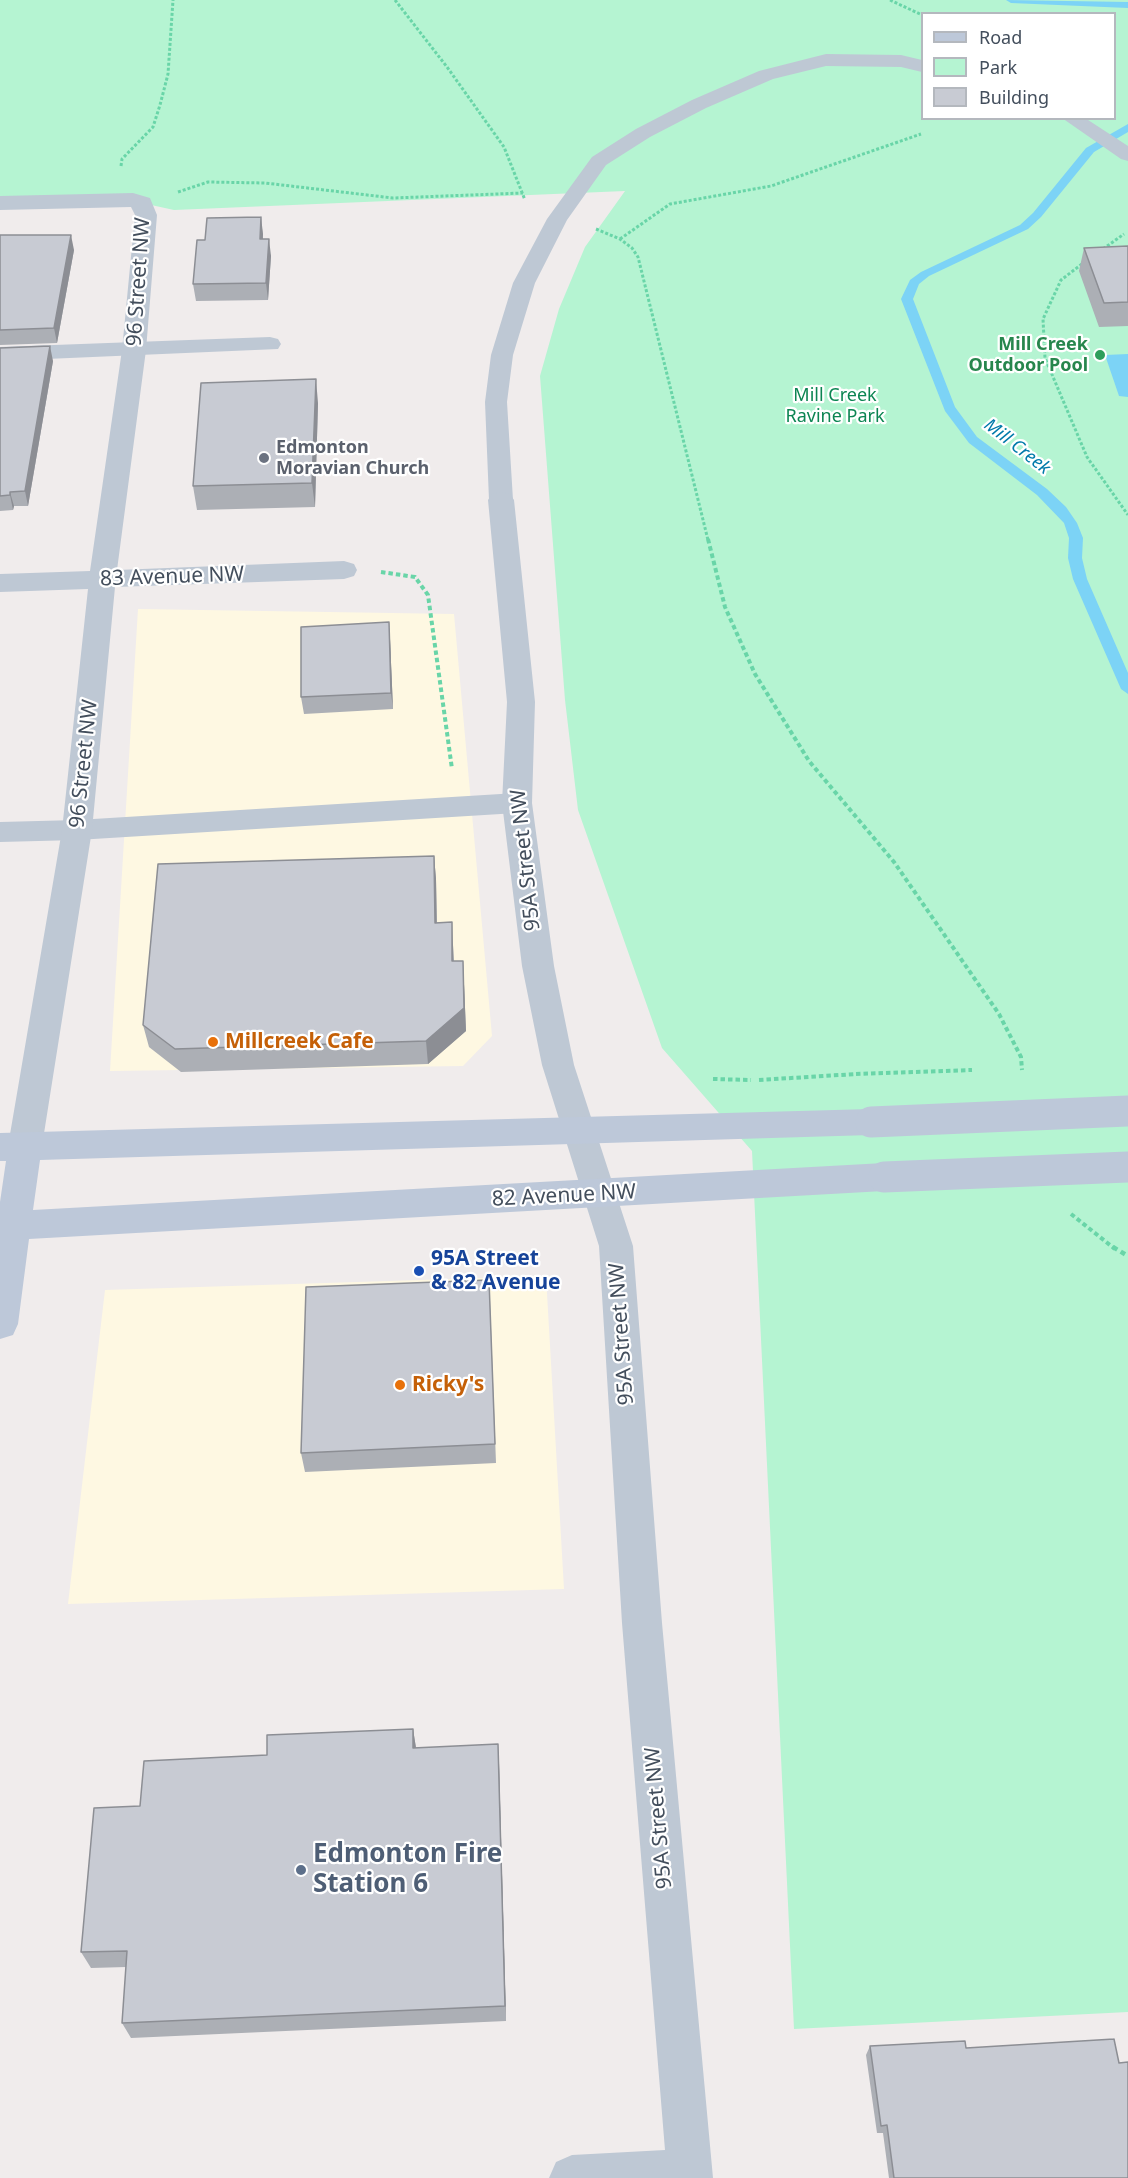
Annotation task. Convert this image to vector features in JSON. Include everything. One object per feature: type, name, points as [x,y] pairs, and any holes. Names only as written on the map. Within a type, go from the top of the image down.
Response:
[{"type":"main road","points":[[12,1146],[871,1122],[1128,1111]]},
{"type":"main road","name":"96 Street NW","points":[[0,1324],[12,1146]]},
{"type":"main road","name":"82 Avenue NW","points":[[7,1225],[884,1177],[1128,1167]]},
{"type":"street","points":[[0,203],[131,201]]},
{"type":"street","name":"96 Street NW","points":[[12,1146],[77,830],[102,580],[134,350],[146,215],[131,201]]},
{"type":"street","name":"95A Street NW","points":[[501,500],[521,702],[517,803],[538,966],[558,1065],[616,1246],[642,1623],[690,2175]]},
{"type":"street","name":"83 Avenue NW","points":[[0,583],[344,570]]},
{"type":"street","points":[[572,2178],[690,2175]]},
{"type":"lane","points":[[501,500],[496,402],[502,355],[524,283],[557,219],[599,161],[643,133],[766,75],[826,60],[901,61],[921,66]]},
{"type":"lane","points":[[1074,120],[1128,155]]},
{"type":"lane","points":[[0,354],[270,344]]},
{"type":"lane","points":[[0,832],[77,830],[517,803]]},
{"type":"path","points":[[131,201],[122,159],[153,127],[168,74],[174,0]]},
{"type":"path","points":[[395,0],[447,67],[504,147],[528,208],[535,213],[602,231],[620,239],[632,248],[638,257],[725,607],[737,638],[761,684],[809,761],[894,862],[999,1014]]},
{"type":"path","points":[[890,0],[921,15]]},
{"type":"path","points":[[620,239],[670,204],[771,186],[921,134]]},
{"type":"path","points":[[208,182],[265,183],[393,198],[523,193]]},
{"type":"path","points":[[1097,254],[1124,234]]},
{"type":"path","points":[[1088,260],[1061,280],[1043,318],[1045,358],[1087,457],[1128,514]]},
{"type":"path","points":[[344,570],[415,577],[428,595],[454,778]]},
{"type":"path","points":[[713,1079],[751,1080],[856,1074]]},
{"type":"path","points":[[1119,1252],[1128,1256]]},
{"type":"shaded area","points":[[138,609],[454,614],[492,1036],[463,1066],[110,1071]]},
{"type":"shaded area","points":[[546,1276],[564,1589],[68,1604],[105,1290]]},
{"type":"green space","name":"Mill Creek Ravine Park","points":[[0,0],[1128,0],[1128,2012],[794,2029],[752,1151],[662,1048],[578,810],[565,700],[540,376],[559,309],[585,247],[625,191],[174,210],[142,203],[0,204]]},
{"type":"water","points":[[1128,354],[1128,397],[1119,396],[1105,355]]},
{"type":"building","points":[[261,217],[260,239],[269,239],[266,283],[193,284],[197,240],[205,240],[207,218]]},
{"type":"building","points":[[0,235],[71,235],[54,328],[0,330]]},
{"type":"building","points":[[1128,246],[1128,302],[1104,303],[1084,248]]},
{"type":"building","points":[[50,346],[25,491],[10,492],[10,495],[0,496],[0,348]]},
{"type":"building","name":"Edmonton Moravian Church","points":[[316,379],[312,483],[193,486],[201,383]]},
{"type":"building","points":[[389,622],[391,693],[301,697],[301,627]]},
{"type":"building","points":[[434,856],[435,923],[452,922],[452,961],[463,961],[464,1008],[426,1041],[175,1049],[143,1025],[158,864]]},
{"type":"building","name":"Ricky's","points":[[489,1280],[495,1444],[301,1453],[306,1287]]},
{"type":"building","name":"Edmonton Fire Station 6","points":[[413,1729],[413,1748],[498,1744],[505,2006],[122,2023],[127,1951],[81,1952],[94,1808],[140,1806],[144,1761],[267,1755],[267,1735]]},
{"type":"building","points":[[1114,2039],[1119,2063],[1128,2062],[1128,2178],[894,2178],[887,2125],[881,2126],[870,2046],[965,2041],[966,2048]]},
{"type":"waterway","name":"Mill Creek","points":[[1011,0],[1128,5]]},
{"type":"waterway","name":"Mill Creek","points":[[1128,127],[1090,150],[1037,215],[1024,227],[925,274],[914,282],[907,299],[949,408],[973,440],[1042,492],[1061,510],[1070,523],[1076,538],[1075,558],[1080,579],[1128,689]]},
{"type":"place","name":"Mill Creek Outdoor Pool","points":[[1100,355]]},
{"type":"place","name":"Edmonton Moravian Church","points":[[264,458]]},
{"type":"place","name":"Millcreek Cafe","points":[[213,1042]]},
{"type":"place","name":"95A Street & 82 Avenue","points":[[419,1271]]},
{"type":"place","name":"Ricky's","points":[[400,1385]]},
{"type":"place","name":"Edmonton Fire Station 6","points":[[301,1870]]}]
